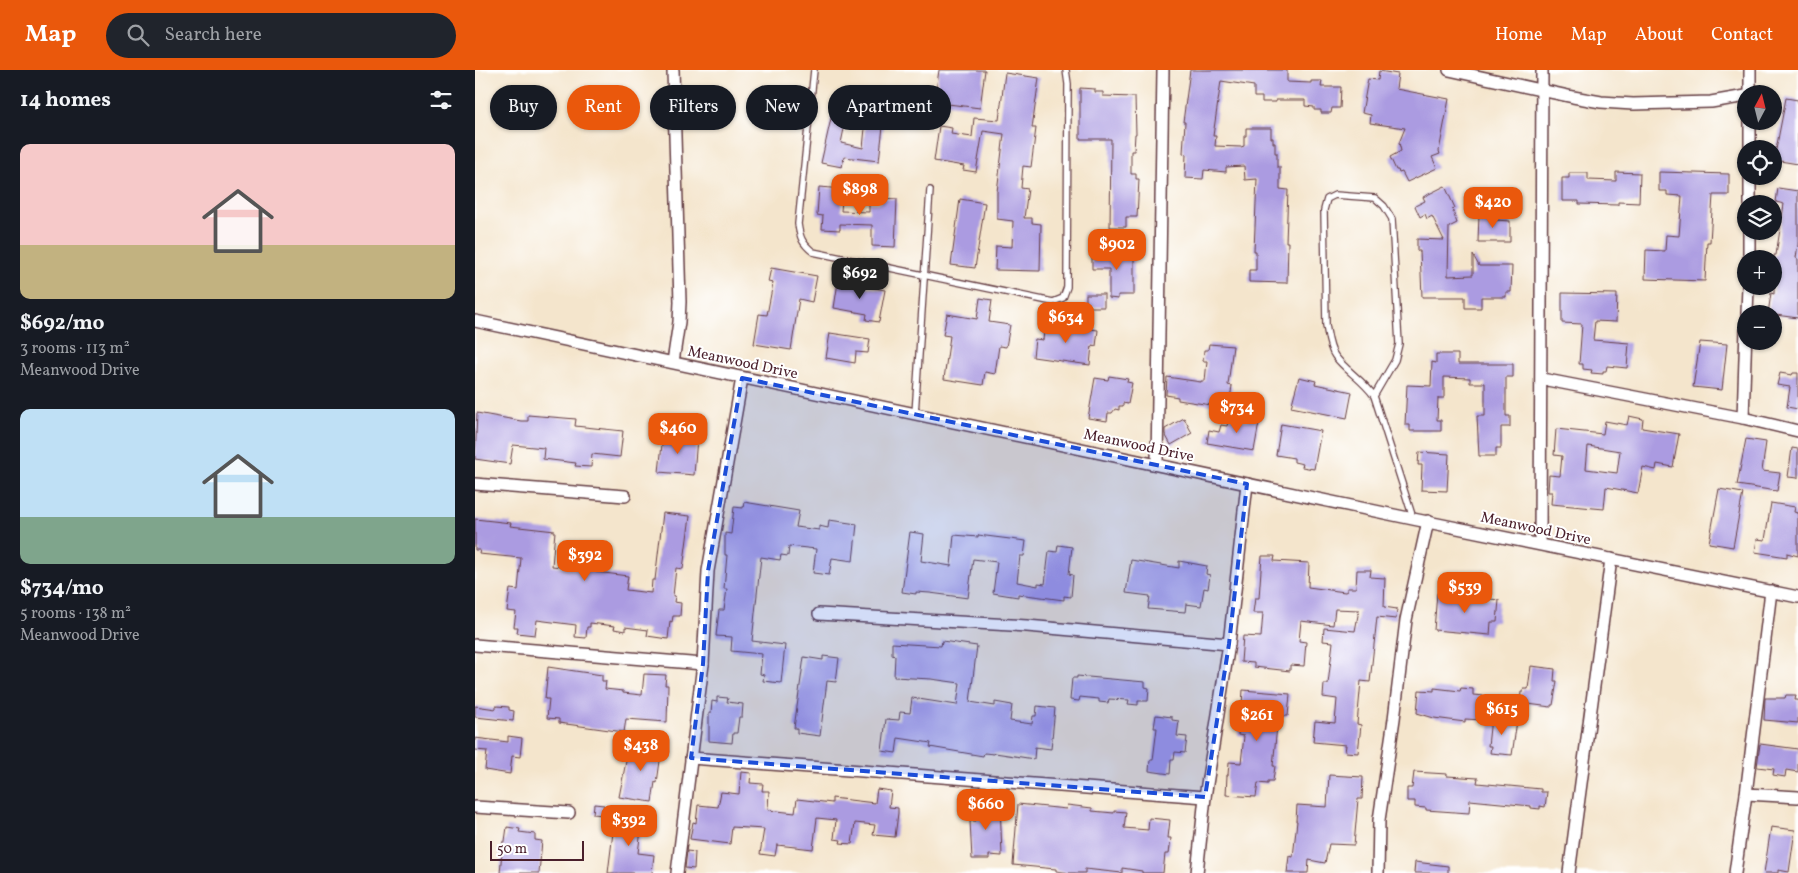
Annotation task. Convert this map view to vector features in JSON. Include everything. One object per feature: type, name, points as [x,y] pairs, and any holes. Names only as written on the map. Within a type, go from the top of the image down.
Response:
[{"type":"street","points":[[673,70],[680,302],[673,362]]},
{"type":"street","points":[[1157,464],[1163,70]]},
{"type":"street","points":[[1449,70],[1583,99],[1633,104],[1652,102],[1711,102],[1737,98]]},
{"type":"street","points":[[1540,544],[1542,70]]},
{"type":"street","points":[[1750,70],[1750,85]]},
{"type":"street","name":"Meanwood Drive","points":[[475,321],[1413,519],[1798,597]]},
{"type":"street","points":[[1743,418],[1745,350]]},
{"type":"street","points":[[677,873],[703,664],[708,571],[742,378]]},
{"type":"street","points":[[1542,379],[1743,418],[1798,431]]},
{"type":"street","points":[[475,484],[625,496]]},
{"type":"street","points":[[1197,873],[1205,797],[1229,644],[1247,484]]},
{"type":"street","points":[[1378,873],[1379,820],[1406,620],[1428,522]]},
{"type":"street","points":[[1569,873],[1611,559]]},
{"type":"street","points":[[1735,873],[1771,591]]},
{"type":"street","points":[[819,614],[1027,626],[1229,644]]},
{"type":"street","points":[[475,645],[703,664]]},
{"type":"street","points":[[691,758],[1205,797]]},
{"type":"street","points":[[1746,794],[1798,797]]},
{"type":"street","points":[[475,807],[569,814]]},
{"type":"lane","points":[[814,70],[798,224],[800,236],[806,246],[813,252],[925,277],[1053,302],[1063,298],[1067,287],[1068,84],[1066,70]]},
{"type":"lane","points":[[915,414],[930,190]]},
{"type":"lane","points":[[1373,396],[1395,360],[1399,344],[1392,219],[1384,206],[1375,198],[1335,195],[1327,199],[1324,210],[1326,325],[1329,344],[1334,356],[1367,385],[1373,396],[1413,519]]},
{"type":"highlighted area","points":[[742,378],[1247,484],[1229,644],[1205,797],[691,758],[703,664],[708,571]]},
{"type":"building","points":[[939,70],[985,70],[980,108],[951,104],[951,85],[937,85]]},
{"type":"building","points":[[1190,70],[1287,70],[1287,82],[1311,83],[1311,81],[1322,81],[1321,87],[1341,87],[1340,108],[1332,108],[1331,113],[1321,113],[1321,110],[1314,110],[1314,107],[1305,106],[1305,100],[1262,102],[1262,97],[1254,97],[1254,86],[1221,81],[1213,136],[1216,136],[1215,146],[1241,147],[1244,146],[1246,128],[1271,128],[1271,138],[1273,138],[1273,143],[1275,143],[1275,153],[1277,153],[1277,167],[1280,167],[1280,189],[1288,190],[1287,283],[1249,282],[1249,270],[1256,270],[1256,251],[1254,251],[1257,179],[1245,180],[1244,166],[1226,167],[1226,172],[1204,170],[1203,179],[1185,178],[1186,154],[1183,153],[1185,122],[1183,122]]},
{"type":"building","points":[[1379,71],[1398,74],[1396,89],[1449,99],[1440,154],[1432,157],[1437,168],[1407,182],[1402,172],[1399,173],[1396,170],[1390,157],[1401,151],[1399,143],[1405,128],[1370,123],[1371,115],[1362,113],[1368,79],[1378,80]]},
{"type":"building","points":[[1005,73],[1039,78],[1032,128],[1036,128],[1031,167],[1023,166],[1021,188],[1028,189],[1024,218],[1032,218],[1032,223],[1041,224],[1040,271],[995,270],[996,246],[1012,247],[1013,221],[997,219],[997,192],[1004,134],[983,131],[976,172],[963,170],[964,166],[934,161],[938,130],[951,130],[952,128],[951,134],[972,137],[974,118],[999,120]]},
{"type":"building","points":[[1080,88],[1095,89],[1095,92],[1103,92],[1103,96],[1135,97],[1136,134],[1134,151],[1131,151],[1131,174],[1136,174],[1136,179],[1139,179],[1137,217],[1126,217],[1126,227],[1110,227],[1111,139],[1080,139]]},
{"type":"building","points":[[1786,98],[1798,100],[1798,164],[1782,161],[1782,140],[1778,140],[1780,130],[1783,130],[1783,114]]},
{"type":"building","points":[[828,130],[844,130],[841,143],[863,148],[865,130],[883,130],[879,161],[844,157],[842,167],[821,163]]},
{"type":"building","points":[[1616,172],[1640,173],[1639,203],[1618,202],[1618,205],[1579,204],[1579,201],[1562,201],[1562,178],[1569,178],[1569,173],[1588,173],[1588,180],[1616,181]]},
{"type":"building","points":[[1659,172],[1729,174],[1729,195],[1713,195],[1710,242],[1707,242],[1705,281],[1645,279],[1646,250],[1665,251],[1666,235],[1679,236],[1682,196],[1667,195],[1667,191],[1659,191]]},
{"type":"building","points":[[1445,186],[1455,208],[1452,209],[1457,223],[1449,227],[1448,276],[1473,275],[1473,255],[1479,266],[1512,266],[1511,292],[1506,292],[1506,297],[1481,297],[1481,308],[1465,308],[1465,297],[1422,297],[1420,251],[1417,251],[1417,239],[1444,240],[1432,216],[1427,219],[1425,214],[1420,217],[1415,206],[1425,201],[1423,197]]},
{"type":"building","points":[[819,187],[843,189],[841,211],[869,212],[869,203],[881,203],[882,198],[897,199],[895,247],[872,246],[872,225],[840,224],[840,230],[822,229],[823,216],[817,215]]},
{"type":"building","points":[[1778,188],[1798,191],[1798,244],[1796,258],[1798,259],[1798,318],[1782,316],[1782,305],[1769,305],[1771,295],[1782,295],[1782,250],[1777,250],[1778,240],[1782,240],[1784,204],[1782,204],[1782,195],[1777,195]]},
{"type":"building","points":[[960,199],[985,203],[975,268],[951,265]]},
{"type":"building","points":[[1479,214],[1496,214],[1495,220],[1510,221],[1510,242],[1478,242]]},
{"type":"building","points":[[1098,249],[1119,249],[1119,254],[1128,254],[1128,257],[1134,257],[1134,295],[1118,295],[1118,299],[1109,298],[1109,269],[1092,269],[1092,258],[1098,258]]},
{"type":"building","points":[[771,268],[817,276],[812,302],[799,299],[791,350],[754,344],[759,314],[767,315],[773,283],[768,282]]},
{"type":"building","points":[[838,282],[885,290],[879,322],[866,320],[867,314],[834,308]]},
{"type":"building","points":[[1562,293],[1617,294],[1616,322],[1595,321],[1593,340],[1629,343],[1627,368],[1607,366],[1603,374],[1591,373],[1592,370],[1583,369],[1583,364],[1579,364],[1582,324],[1562,323]]},
{"type":"building","points":[[1086,294],[1104,294],[1104,307],[1086,307]]},
{"type":"building","points":[[980,298],[992,300],[989,322],[1010,325],[1006,347],[999,346],[995,374],[985,372],[983,385],[944,379],[950,336],[943,335],[947,314],[977,319]]},
{"type":"building","points":[[1045,323],[1098,330],[1096,346],[1092,345],[1090,365],[1033,357],[1035,339],[1043,340]]},
{"type":"building","points":[[830,333],[870,339],[868,353],[856,352],[855,363],[826,358]]},
{"type":"building","points":[[1700,342],[1727,344],[1722,390],[1693,387]]},
{"type":"building","points":[[1209,344],[1233,346],[1228,385],[1232,386],[1229,405],[1212,402],[1211,405],[1178,400],[1178,397],[1166,395],[1167,377],[1205,381],[1207,361],[1203,361],[1204,350],[1208,350]]},
{"type":"building","points":[[1436,354],[1458,354],[1458,364],[1513,364],[1513,377],[1506,377],[1506,416],[1510,416],[1510,427],[1501,427],[1501,448],[1496,448],[1496,456],[1479,456],[1477,416],[1485,416],[1485,383],[1470,383],[1470,378],[1444,377],[1444,398],[1438,398],[1437,420],[1441,420],[1441,431],[1410,431],[1410,425],[1405,425],[1407,385],[1431,386],[1432,362],[1436,363]]},
{"type":"building","points":[[1780,373],[1792,375],[1793,373],[1798,373],[1798,409],[1787,407],[1790,387],[1777,385]]},
{"type":"building","points":[[1109,376],[1128,379],[1127,382],[1132,383],[1128,404],[1123,403],[1123,406],[1119,406],[1119,410],[1115,409],[1112,413],[1108,413],[1107,421],[1088,418],[1095,378],[1108,380]]},
{"type":"building","points":[[1299,377],[1316,381],[1315,384],[1352,392],[1347,418],[1291,407]]},
{"type":"building","points":[[477,413],[521,421],[528,421],[528,415],[576,419],[575,426],[623,431],[620,457],[592,454],[591,467],[575,466],[576,463],[543,459],[544,448],[513,445],[510,464],[475,459]]},
{"type":"building","points":[[1249,416],[1260,417],[1254,451],[1207,443],[1209,430],[1219,432],[1221,425],[1227,426],[1229,418],[1248,421]]},
{"type":"building","points":[[1629,416],[1643,419],[1642,428],[1679,434],[1673,467],[1657,464],[1656,470],[1643,467],[1638,493],[1606,487],[1604,509],[1551,504],[1552,492],[1548,492],[1549,475],[1560,476],[1562,456],[1554,455],[1556,429],[1603,434],[1605,421],[1627,425]],"holes":[[[1588,446],[1620,451],[1617,473],[1586,469]]]},
{"type":"building","points":[[1184,418],[1192,433],[1171,445],[1165,434],[1165,429]]},
{"type":"building","points":[[1281,424],[1321,431],[1314,469],[1302,467],[1303,464],[1294,462],[1294,458],[1276,455]]},
{"type":"building","points":[[663,435],[697,438],[694,475],[659,472]]},
{"type":"building","points":[[1746,439],[1766,442],[1762,471],[1780,473],[1777,491],[1737,485]]},
{"type":"building","points":[[1792,448],[1798,449],[1798,478],[1788,477]]},
{"type":"building","points":[[1419,452],[1449,454],[1447,491],[1421,490],[1422,465],[1418,465]]},
{"type":"building","points":[[1719,489],[1743,493],[1733,547],[1709,543]]},
{"type":"building","points":[[744,502],[799,511],[796,527],[819,530],[819,526],[828,528],[829,520],[857,524],[853,561],[832,558],[829,575],[813,573],[816,549],[789,546],[788,556],[781,555],[780,560],[761,557],[752,641],[785,645],[781,683],[763,681],[764,675],[760,674],[762,654],[731,651],[732,637],[716,636],[719,610],[724,610],[727,589],[724,589],[727,555],[725,555],[725,533],[731,534],[734,507],[743,508]]},
{"type":"building","points":[[1771,503],[1795,507],[1794,512],[1798,513],[1798,556],[1787,553],[1787,557],[1755,552],[1757,539],[1765,540]]},
{"type":"building","points":[[663,513],[690,516],[683,569],[676,568],[673,596],[675,596],[674,602],[681,603],[680,616],[673,616],[672,622],[670,621],[668,639],[647,636],[648,630],[625,627],[625,631],[614,629],[615,626],[590,623],[590,627],[587,627],[586,638],[575,637],[576,625],[537,620],[535,635],[517,633],[518,627],[514,627],[516,612],[507,611],[510,589],[518,590],[521,558],[479,554],[480,550],[475,550],[475,519],[511,523],[510,526],[555,531],[552,566],[628,576],[626,590],[651,593],[652,580],[655,580]]},
{"type":"building","points":[[910,532],[924,534],[921,561],[951,566],[954,535],[978,537],[978,535],[1026,541],[1024,556],[1020,556],[1017,582],[1038,586],[1038,583],[1045,584],[1049,551],[1057,552],[1058,545],[1072,547],[1069,574],[1073,575],[1071,597],[1064,596],[1064,600],[1018,594],[1018,597],[993,593],[997,562],[973,559],[968,598],[930,593],[902,592]]},
{"type":"building","points":[[1262,556],[1275,556],[1274,561],[1309,563],[1308,587],[1345,592],[1347,588],[1356,588],[1357,570],[1371,570],[1370,577],[1385,578],[1384,607],[1397,609],[1396,619],[1377,617],[1370,682],[1361,681],[1357,724],[1361,725],[1358,753],[1345,752],[1346,745],[1313,742],[1315,721],[1335,723],[1337,699],[1323,697],[1324,684],[1328,684],[1333,642],[1323,641],[1324,628],[1355,631],[1359,610],[1335,609],[1333,625],[1301,621],[1299,641],[1306,642],[1304,666],[1290,665],[1290,671],[1254,667],[1254,663],[1241,662],[1243,636],[1261,637],[1263,613],[1253,613],[1255,598],[1259,598]]},
{"type":"building","points":[[1131,560],[1179,568],[1179,561],[1207,566],[1206,574],[1210,575],[1208,589],[1204,588],[1201,606],[1186,604],[1185,612],[1148,609],[1150,596],[1126,593]]},
{"type":"building","points":[[1437,593],[1499,600],[1497,622],[1491,622],[1490,635],[1434,630]]},
{"type":"building","points":[[942,641],[977,646],[970,702],[995,706],[995,702],[1012,705],[1010,721],[1032,724],[1033,716],[1036,716],[1037,706],[1055,708],[1051,749],[1035,747],[1034,759],[995,753],[984,753],[983,756],[930,747],[931,743],[898,738],[896,753],[882,751],[886,719],[899,720],[900,712],[910,713],[912,698],[957,705],[960,683],[894,677],[895,656],[892,655],[892,643],[941,646]]},
{"type":"building","points":[[823,656],[839,658],[836,682],[827,681],[820,736],[797,733],[797,728],[794,728],[804,657],[823,660]]},
{"type":"building","points":[[1531,666],[1555,669],[1554,681],[1557,681],[1551,707],[1520,703],[1521,692],[1523,692],[1523,689],[1528,689]]},
{"type":"building","points":[[548,667],[602,675],[602,681],[606,681],[605,689],[642,695],[644,674],[666,675],[665,685],[668,685],[667,722],[626,719],[624,732],[559,723],[559,719],[547,718],[549,699],[545,699]]},
{"type":"building","points":[[1077,676],[1145,682],[1145,687],[1149,688],[1148,701],[1138,701],[1138,705],[1128,704],[1129,700],[1109,699],[1108,703],[1099,702],[1099,699],[1080,697],[1079,701],[1070,700],[1072,678],[1077,678]]},
{"type":"building","points":[[1434,688],[1460,691],[1461,688],[1473,689],[1473,695],[1485,696],[1482,720],[1465,719],[1465,722],[1434,718],[1417,713],[1419,690],[1434,691]]},
{"type":"building","points":[[1243,690],[1290,694],[1288,716],[1278,716],[1273,781],[1268,781],[1268,784],[1258,783],[1256,797],[1226,795],[1229,762],[1241,763],[1244,736],[1238,735]]},
{"type":"building","points":[[1786,695],[1796,695],[1795,700],[1798,700],[1798,723],[1764,720],[1765,698],[1785,698]]},
{"type":"building","points":[[717,697],[728,698],[727,702],[743,704],[742,717],[739,717],[737,733],[733,733],[732,743],[709,741],[709,713],[711,713],[712,701],[717,702]]},
{"type":"building","points":[[475,706],[496,709],[496,706],[509,707],[509,710],[514,711],[513,721],[475,717]]},
{"type":"building","points":[[1156,715],[1172,717],[1172,720],[1179,721],[1177,736],[1187,737],[1185,753],[1175,752],[1174,760],[1171,760],[1170,774],[1149,771],[1150,760],[1153,760],[1157,728],[1154,728]]},
{"type":"building","points":[[1491,718],[1517,721],[1512,755],[1490,753],[1491,746],[1488,746]]},
{"type":"building","points":[[508,736],[522,738],[520,757],[512,756],[510,774],[485,770],[487,751],[475,750],[475,738],[508,742]]},
{"type":"building","points":[[630,741],[662,746],[657,783],[655,782],[652,802],[619,797]]},
{"type":"building","points":[[1760,744],[1798,749],[1798,772],[1786,770],[1785,777],[1773,775],[1774,769],[1757,767]]},
{"type":"building","points":[[741,772],[751,773],[750,783],[763,784],[762,791],[769,791],[768,810],[795,813],[797,799],[832,803],[832,798],[875,803],[877,789],[891,791],[889,807],[898,808],[895,837],[873,835],[875,825],[855,823],[852,844],[840,843],[841,840],[834,839],[836,820],[817,818],[813,849],[777,845],[775,856],[760,854],[764,829],[732,827],[730,844],[690,839],[693,822],[696,823],[698,805],[718,807],[721,792],[739,794]]},
{"type":"building","points":[[1414,772],[1478,778],[1477,783],[1541,789],[1541,792],[1547,792],[1545,807],[1540,806],[1540,809],[1531,808],[1531,806],[1470,800],[1469,813],[1426,810],[1426,808],[1415,807],[1415,801],[1407,801],[1407,788],[1412,788]]},
{"type":"building","points":[[1329,775],[1363,777],[1362,799],[1358,799],[1354,845],[1329,844],[1325,863],[1309,860],[1308,873],[1287,873],[1289,856],[1293,857],[1297,805],[1327,807]]},
{"type":"building","points":[[976,799],[986,799],[986,802],[1000,802],[1002,856],[989,855],[989,859],[972,859],[970,821],[976,821]]},
{"type":"building","points":[[594,804],[604,805],[603,815],[593,814]]},
{"type":"building","points":[[1018,804],[1066,809],[1067,805],[1092,808],[1092,811],[1126,812],[1124,828],[1148,830],[1149,818],[1170,820],[1168,838],[1171,838],[1169,854],[1165,854],[1163,873],[1142,873],[1142,871],[1122,868],[1122,873],[1085,869],[1085,873],[1070,873],[1056,871],[1056,869],[1013,865]]},
{"type":"building","points":[[615,816],[651,819],[650,831],[641,830],[638,853],[654,855],[652,873],[608,873]]},
{"type":"building","points":[[507,827],[520,829],[519,832],[535,834],[535,840],[542,841],[539,873],[500,873],[503,841],[505,841]]},
{"type":"building","points":[[1771,827],[1795,830],[1789,872],[1778,870],[1778,873],[1764,873]]},
{"type":"building","points":[[687,851],[695,852],[694,869],[685,868]]},
{"type":"building","points":[[1415,862],[1448,866],[1448,873],[1414,873]]}]
